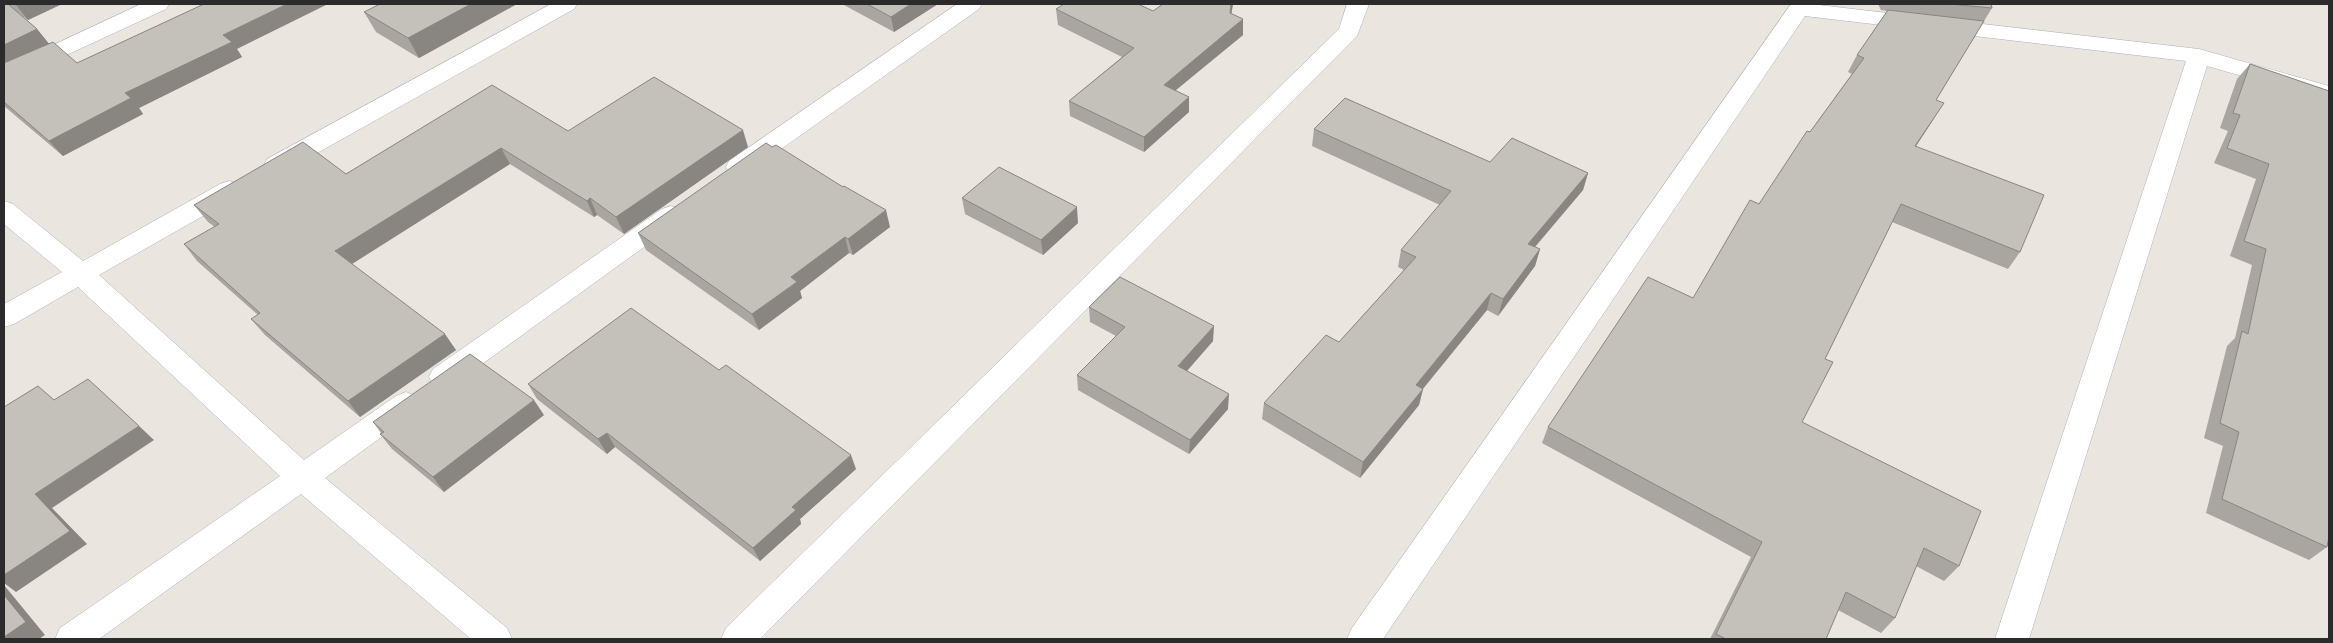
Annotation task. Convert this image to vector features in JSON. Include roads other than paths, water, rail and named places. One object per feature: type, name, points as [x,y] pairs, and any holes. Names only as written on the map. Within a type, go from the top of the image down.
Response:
[{"type":"street","points":[[4,77],[158,4]]},
{"type":"street","points":[[4,317],[566,4]]},
{"type":"street","points":[[721,180],[971,4]]},
{"type":"street","points":[[738,639],[1349,31],[1358,4]]},
{"type":"street","points":[[1364,639],[1799,9],[2199,56],[2329,94]]},
{"type":"street","points":[[2012,639],[2199,56]]},
{"type":"street","points":[[72,639],[689,202]]},
{"type":"street","points":[[4,210],[80,273],[302,477],[495,639]]}]
